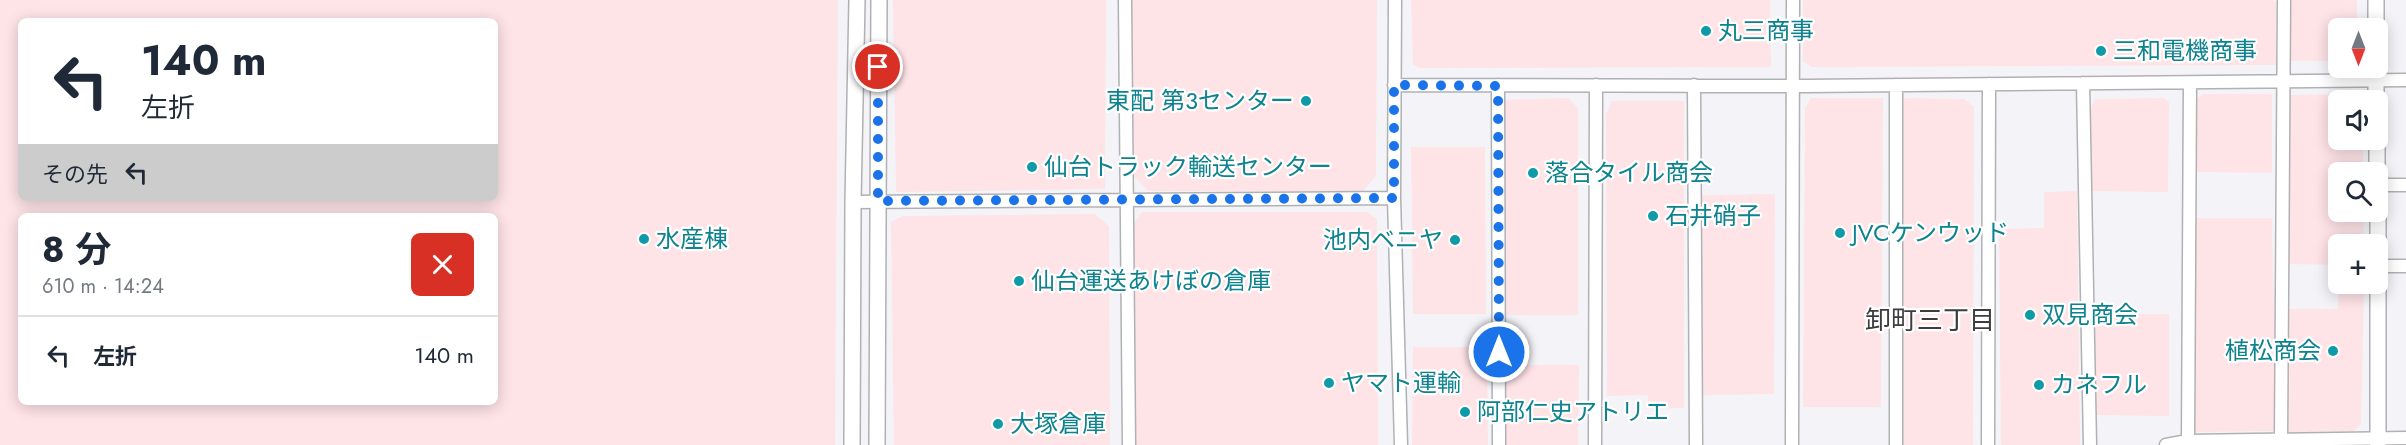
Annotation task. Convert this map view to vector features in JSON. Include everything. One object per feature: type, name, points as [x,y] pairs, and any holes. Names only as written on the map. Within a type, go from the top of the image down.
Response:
[{"type":"street","points":[[852,445],[857,0]]},
{"type":"street","points":[[877,445],[879,0]]},
{"type":"street","points":[[1125,0],[1129,445]]},
{"type":"street","points":[[1395,0],[1394,198],[1401,445]]},
{"type":"street","points":[[1792,445],[1793,0]]},
{"type":"street","points":[[2280,439],[2284,0]]},
{"type":"street","points":[[2376,0],[2376,18]]},
{"type":"street","points":[[2388,76],[2406,80]]},
{"type":"street","points":[[1394,85],[1793,86],[2283,82],[2330,78]]},
{"type":"street","points":[[2084,83],[2090,445]]},
{"type":"street","points":[[2188,441],[2190,83]]},
{"type":"street","points":[[1988,445],[1989,84]]},
{"type":"street","points":[[1694,85],[1696,445]]},
{"type":"street","points":[[1896,85],[1896,445]]},
{"type":"street","points":[[1498,86],[1499,445]]},
{"type":"street","points":[[1595,445],[1596,86]]},
{"type":"street","points":[[2388,185],[2406,185]]},
{"type":"street","points":[[853,202],[1394,198]]},
{"type":"street","points":[[2388,266],[2406,266]]},
{"type":"street","points":[[2378,294],[2378,441]]},
{"type":"street","points":[[2166,445],[2188,441],[2280,439],[2378,441],[2406,438]]},
{"type":"shaded area","points":[[0,0],[838,0],[835,445],[0,445]]},
{"type":"shaded area","points":[[893,0],[1106,0],[1105,189],[896,192]]},
{"type":"shaded area","points":[[1132,0],[1377,0],[1376,176],[1362,192],[1148,191],[1134,176]]},
{"type":"shaded area","points":[[1411,0],[1770,0],[1771,67],[1419,68],[1413,64]]},
{"type":"shaded area","points":[[1803,0],[2273,0],[2276,2],[2276,65],[1812,67],[1803,61]]},
{"type":"shaded area","points":[[2290,0],[2357,0],[2357,18],[2328,18],[2328,61],[2290,61]]},
{"type":"shaded area","points":[[2202,94],[2272,94],[2272,173],[2195,172],[2193,103]]},
{"type":"shaded area","points":[[2328,94],[2328,150],[2363,150],[2363,162],[2328,162],[2328,222],[2363,222],[2364,234],[2328,234],[2328,265],[2287,264],[2287,95]]},
{"type":"shaded area","points":[[1568,98],[1578,108],[1578,315],[1503,315],[1502,100]]},
{"type":"shaded area","points":[[1811,98],[1883,98],[1881,407],[1803,407],[1805,108]]},
{"type":"shaded area","points":[[1899,98],[1964,99],[1974,107],[1973,445],[1899,445]]},
{"type":"shaded area","points":[[2164,98],[2169,102],[2168,192],[2091,191],[2091,108],[2095,99]]},
{"type":"shaded area","points":[[1612,101],[1684,101],[1684,408],[1648,409],[1648,395],[1607,396],[1606,114]]},
{"type":"shaded area","points":[[1411,147],[1485,147],[1486,314],[1413,314]]},
{"type":"shaded area","points":[[2077,191],[2080,445],[2001,445],[1999,229],[2044,228],[2044,192]]},
{"type":"shaded area","points":[[1775,194],[1774,394],[1698,395],[1699,195]]},
{"type":"shaded area","points":[[1142,212],[1367,212],[1377,219],[1378,445],[1133,445],[1132,226]]},
{"type":"shaded area","points":[[1095,214],[1109,226],[1110,445],[894,445],[891,222],[903,216]]},
{"type":"shaded area","points":[[2195,218],[2272,218],[2276,431],[2195,432]]},
{"type":"shaded area","points":[[2339,294],[2364,294],[2361,424],[2354,431],[2289,432],[2288,309],[2338,309]]},
{"type":"shaded area","points":[[2093,314],[2169,314],[2169,416],[2094,415]]},
{"type":"shaded area","points":[[1413,347],[1487,347],[1488,445],[1412,445]]},
{"type":"shaded area","points":[[1503,365],[1579,365],[1578,445],[1504,445]]},
{"type":"place","name":"丸三商事","points":[[1706,31]]},
{"type":"place","name":"三和電機商事","points":[[2101,51]]},
{"type":"place","name":"東配 第3センター","points":[[1306,101]]},
{"type":"place","name":"仙台トラック輸送センター","points":[[1032,167]]},
{"type":"place","name":"落合タイル商会","points":[[1533,173]]},
{"type":"place","name":"石井硝子","points":[[1653,216]]},
{"type":"place","name":"JVCケンウッド","points":[[1840,233]]},
{"type":"place","name":"水産棟","points":[[644,239]]},
{"type":"place","name":"池内ベニヤ","points":[[1455,240]]},
{"type":"place","name":"仙台運送あけぼの倉庫","points":[[1019,281]]},
{"type":"place","name":"双見商会","points":[[2030,315]]},
{"type":"place","name":"植松商会","points":[[2333,351]]},
{"type":"place","name":"ヤマト運輸","points":[[1329,383]]},
{"type":"place","name":"カネフル","points":[[2039,385]]},
{"type":"place","name":"阿部仁史アトリエ","points":[[1465,412]]},
{"type":"place","name":"大塚倉庫","points":[[998,424]]},
{"type":"district","name":"卸町三丁目","points":[[1930,320]]},
{"type":"route","points":[[878,67],[878,201],[1394,198],[1394,85],[1498,86],[1499,352]]}]
